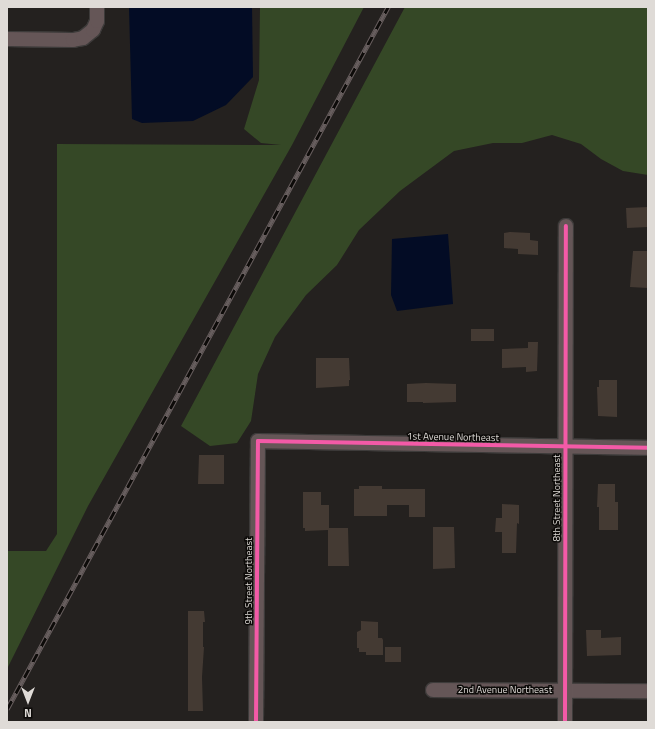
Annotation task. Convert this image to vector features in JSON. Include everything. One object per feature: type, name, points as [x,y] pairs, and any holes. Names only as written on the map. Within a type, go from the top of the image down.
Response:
[{"type":"street","points":[[7,39],[73,40],[83,38],[93,30],[97,21],[96,7]]},
{"type":"street","name":"8th Street Northeast","points":[[565,722],[566,226]]},
{"type":"street","name":"1st Avenue Northeast","points":[[258,441],[648,448]]},
{"type":"street","name":"9th Street Northeast","points":[[256,722],[258,441]]},
{"type":"street","name":"2nd Avenue Northeast","points":[[433,690],[648,691]]},
{"type":"green space","points":[[260,7],[364,7],[292,145],[88,506],[7,669],[7,551],[46,551],[57,534],[57,144],[281,145],[261,143],[244,129],[259,80]]},
{"type":"green space","points":[[405,7],[648,7],[648,175],[623,171],[601,159],[581,144],[552,135],[522,143],[493,143],[454,151],[400,191],[359,230],[337,265],[306,295],[275,337],[258,374],[251,421],[237,443],[210,446],[181,426]]},
{"type":"water","points":[[129,7],[252,7],[253,77],[226,105],[193,121],[142,123],[132,119]]},
{"type":"water","points":[[448,234],[453,304],[397,311],[391,295],[392,239]]},
{"type":"building","points":[[648,207],[648,227],[627,228],[626,208]]},
{"type":"building","points":[[504,233],[530,233],[530,240],[538,241],[538,255],[518,254],[518,249],[504,248]]},
{"type":"building","points":[[633,251],[648,251],[648,288],[630,287]]},
{"type":"building","points":[[471,329],[494,329],[494,341],[471,341]]},
{"type":"building","points":[[528,342],[538,342],[537,371],[526,372],[526,367],[502,368],[502,349],[528,348]]},
{"type":"building","points":[[316,358],[349,358],[349,386],[316,388]]},
{"type":"building","points":[[599,380],[617,380],[617,417],[598,416],[597,387],[599,387]]},
{"type":"building","points":[[407,384],[456,384],[456,402],[407,402]]},
{"type":"building","points":[[199,455],[224,455],[224,484],[198,484]]},
{"type":"building","points":[[598,484],[615,484],[615,502],[618,502],[618,530],[599,530],[599,507],[597,507]]},
{"type":"building","points":[[359,486],[382,486],[382,489],[425,489],[425,517],[409,517],[409,505],[387,505],[387,516],[354,516],[354,489],[359,489]]},
{"type":"building","points":[[303,492],[321,492],[321,505],[329,505],[329,528],[348,528],[349,566],[328,566],[328,530],[305,531],[305,528],[303,528]]},
{"type":"building","points":[[502,504],[519,505],[516,553],[502,553],[502,532],[495,532],[496,518],[502,518]]},
{"type":"building","points":[[433,527],[454,527],[455,568],[433,569]]},
{"type":"building","points":[[188,611],[204,611],[205,622],[203,622],[204,647],[202,677],[203,711],[188,711]]},
{"type":"building","points":[[361,621],[378,622],[378,638],[382,638],[383,640],[383,655],[366,655],[366,652],[359,652],[359,648],[357,648],[357,632],[361,630]]},
{"type":"building","points":[[586,630],[601,630],[601,638],[621,637],[621,655],[587,656]]},
{"type":"building","points":[[385,647],[401,647],[401,662],[385,662]]},
{"type":"railway","points":[[7,709],[388,7]]},
{"type":"cycle path","points":[[565,722],[566,226]]},
{"type":"cycle path","points":[[256,722],[258,441],[648,448]]}]
